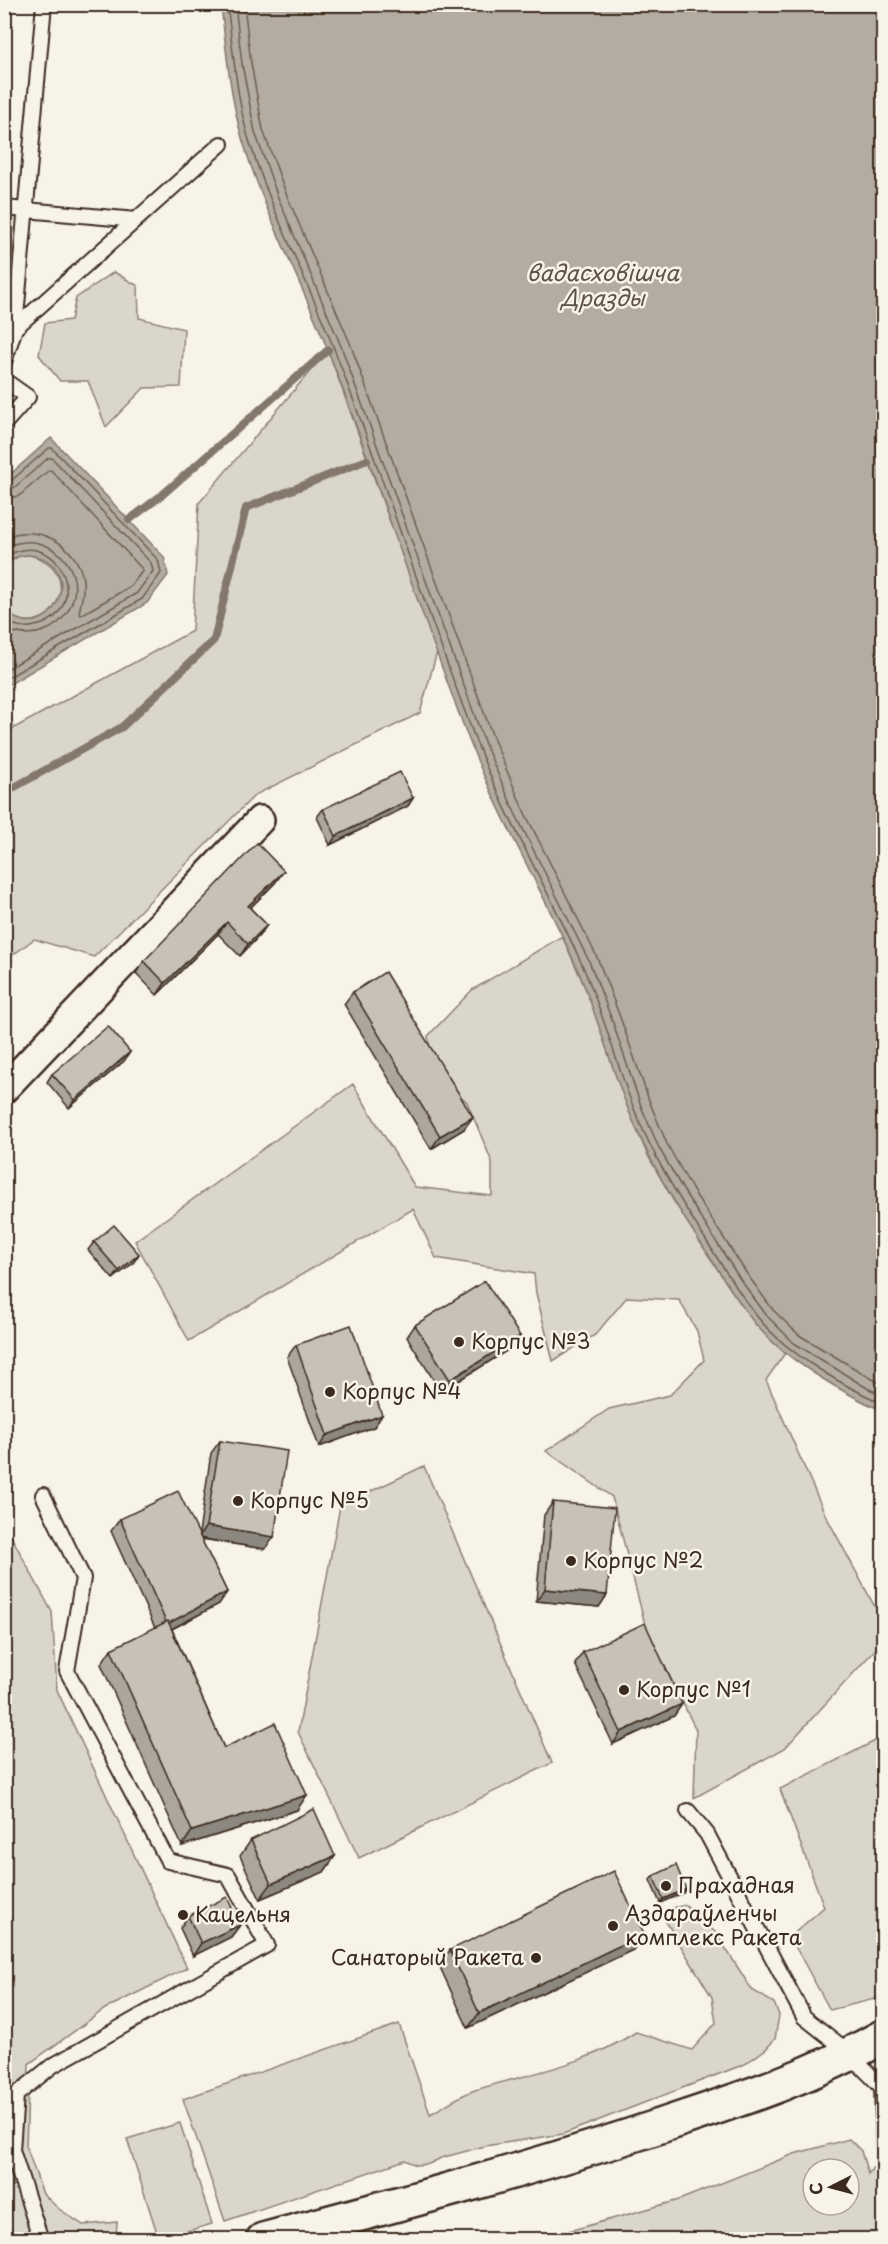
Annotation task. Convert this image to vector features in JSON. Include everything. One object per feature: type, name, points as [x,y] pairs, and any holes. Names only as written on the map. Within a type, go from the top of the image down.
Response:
[{"type":"street","points":[[4,1089],[260,820]]},
{"type":"street","points":[[263,2240],[592,2149],[737,2101],[851,2055],[884,2036]]},
{"type":"lane","points":[[4,362],[15,328],[44,4]]},
{"type":"lane","points":[[15,328],[221,144]]},
{"type":"lane","points":[[4,208],[26,208],[136,220]]},
{"type":"lane","points":[[4,380],[28,397],[4,424]]},
{"type":"lane","points":[[41,2240],[12,2150],[16,2095],[52,2066],[267,1945],[228,1875],[168,1861],[67,1671],[83,1578],[43,1495]]},
{"type":"lane","points":[[688,1811],[707,1834],[804,2017],[851,2055],[882,2087],[884,2153]]},
{"type":"shaded area","points":[[114,272],[138,286],[139,318],[184,329],[181,387],[144,388],[106,427],[88,381],[60,381],[39,355],[45,323],[71,320],[76,298]]},
{"type":"shaded area","points":[[328,350],[437,652],[420,713],[255,795],[94,957],[34,939],[5,961],[5,733],[192,631],[199,503]]},
{"type":"shaded area","points":[[29,555],[48,563],[58,575],[60,589],[57,602],[48,614],[36,620],[21,620],[5,611],[5,565],[19,556]]},
{"type":"shaded area","points":[[562,936],[589,996],[629,1111],[647,1154],[673,1200],[729,1287],[756,1325],[785,1353],[766,1380],[825,1514],[883,1622],[883,1641],[785,1748],[694,1798],[696,1730],[646,1628],[612,1497],[546,1451],[609,1409],[670,1395],[704,1360],[697,1331],[679,1300],[627,1297],[595,1335],[553,1361],[536,1293],[534,1274],[436,1258],[413,1209],[189,1341],[135,1241],[353,1084],[415,1187],[492,1196],[492,1162],[467,1102],[433,1071],[428,1036],[472,990]]},
{"type":"shaded area","points":[[424,1466],[552,1763],[359,1858],[298,1732],[340,1506]]},
{"type":"shaded area","points":[[4,1523],[52,1612],[57,1690],[187,1968],[105,2009],[29,2064],[26,2146],[43,2194],[59,2209],[83,2225],[117,2222],[116,2239],[5,2239]]},
{"type":"shaded area","points":[[883,1737],[883,1997],[830,2010],[790,1937],[824,1907],[780,1789]]},
{"type":"shaded area","points":[[686,1905],[716,1933],[752,1990],[774,2003],[779,2015],[775,2039],[766,2049],[745,2064],[563,2134],[485,2146],[441,2158],[429,2164],[416,2165],[405,2160],[225,2221],[183,2099],[399,2024],[430,2114],[469,2092],[577,2061],[616,2044],[636,2032],[692,2050],[716,2023],[712,1997],[665,1920],[673,1908]]},
{"type":"shaded area","points":[[180,2123],[212,2224],[159,2239],[127,2139]]},
{"type":"shaded area","points":[[849,2139],[861,2151],[868,2174],[883,2155],[883,2239],[537,2240],[679,2200],[794,2154]]},
{"type":"water","name":"вадасховішча Дразды","points":[[221,5],[883,5],[883,1411],[813,1373],[765,1335],[739,1302],[690,1227],[638,1133],[576,966],[497,805],[473,750],[329,353],[251,166],[234,106]]},
{"type":"water","points":[[51,438],[164,557],[168,575],[147,603],[5,687],[5,611],[21,620],[36,621],[48,614],[57,603],[61,589],[59,575],[51,563],[35,556],[18,556],[5,565],[5,479]]},
{"type":"building","points":[[400,772],[413,798],[336,836],[323,809]]},
{"type":"building","points":[[257,843],[284,871],[248,906],[267,925],[248,944],[227,922],[165,983],[144,961]]},
{"type":"building","points":[[385,972],[473,1117],[440,1136],[353,992]]},
{"type":"building","points":[[108,1026],[130,1052],[75,1100],[52,1074]]},
{"type":"building","points":[[114,1225],[139,1254],[119,1271],[94,1242]]},
{"type":"building","name":"Корпус №3","points":[[485,1281],[520,1336],[450,1380],[415,1325]]},
{"type":"building","name":"Корпус №4","points":[[351,1325],[382,1415],[327,1435],[296,1345]]},
{"type":"building","name":"Корпус №5","points":[[220,1441],[287,1451],[274,1537],[206,1526]]},
{"type":"building","points":[[178,1491],[227,1592],[169,1623],[166,1622],[120,1519]]},
{"type":"building","name":"Корпус №2","points":[[553,1502],[615,1508],[607,1595],[545,1589]]},
{"type":"building","points":[[168,1621],[224,1748],[275,1723],[307,1795],[192,1831],[111,1649]]},
{"type":"building","name":"Корпус №1","points":[[645,1623],[682,1704],[621,1732],[583,1652]]},
{"type":"building","points":[[314,1809],[335,1856],[271,1884],[251,1840]]},
{"type":"building","name":"Прахадная","points":[[676,1865],[686,1889],[663,1899],[653,1876]]},
{"type":"building","name":"Санаторый Ракета","points":[[614,1871],[644,1934],[479,2013],[450,1950]]},
{"type":"building","points":[[227,1897],[240,1925],[201,1943],[188,1916]]},
{"type":"waterway","points":[[129,520],[162,495],[328,350]]},
{"type":"waterway","points":[[4,793],[122,727],[214,640],[246,508],[367,460]]},
{"type":"place","name":"Корпус №3","points":[[459,1342]]},
{"type":"place","name":"Корпус №4","points":[[330,1392]]},
{"type":"place","name":"Корпус №5","points":[[238,1501]]},
{"type":"place","name":"Корпус №2","points":[[571,1561]]},
{"type":"place","name":"Корпус №1","points":[[624,1690]]},
{"type":"place","name":"Прахадная","points":[[666,1886]]},
{"type":"place","name":"Кацельня","points":[[183,1915]]},
{"type":"place","name":"Аздараўленчы комплекс Ракета","points":[[613,1926]]},
{"type":"place","name":"Санаторый Ракета","points":[[536,1958]]}]
